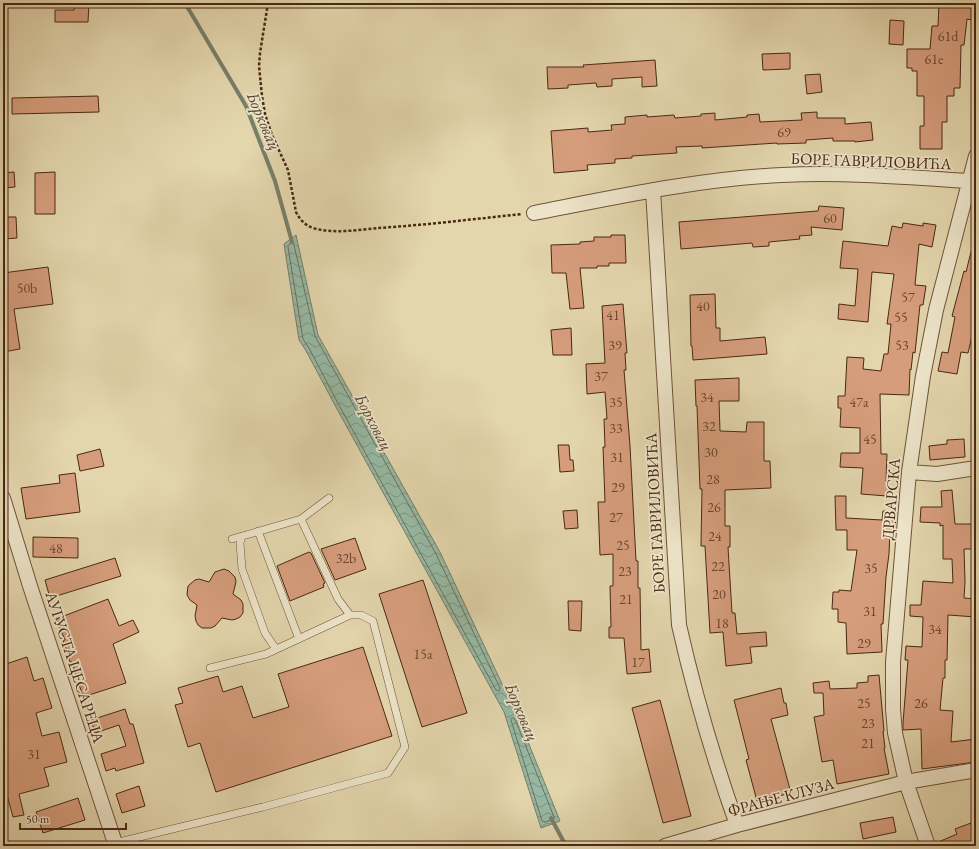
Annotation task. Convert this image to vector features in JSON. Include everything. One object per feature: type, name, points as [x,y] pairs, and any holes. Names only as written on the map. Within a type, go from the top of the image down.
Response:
[{"type":"street","name":"ДРВАРСКА","points":[[928,846],[906,782],[895,733],[893,709],[894,656],[909,472],[928,344],[976,156]]},
{"type":"street","name":"БОРЕ ГАВРИЛОВИЋА","points":[[534,213],[653,190],[718,181],[782,175],[853,174],[969,181]]},
{"type":"street","name":"БОРЕ ГАВРИЛОВИЋА","points":[[653,190],[679,625],[689,667],[726,794],[737,826]]},
{"type":"street","points":[[909,472],[937,474],[976,468]]},
{"type":"street","name":"АУГУСТА ЦЕСАРЕЦА","points":[[3,498],[116,845]]},
{"type":"street","name":"ФРАЊЕ КЛУЗА","points":[[664,846],[906,782],[976,770]]},
{"type":"lane","points":[[232,539],[301,518],[329,498]]},
{"type":"lane","points":[[301,518],[338,599],[350,615]]},
{"type":"lane","points":[[258,531],[299,639]]},
{"type":"lane","points":[[242,536],[240,543],[242,569],[265,633],[276,649]]},
{"type":"lane","points":[[116,845],[388,773],[405,747],[373,621],[361,615],[350,615],[266,654],[210,668]]},
{"type":"path","points":[[268,3],[260,53],[260,76],[263,105],[272,135],[288,170],[296,212],[299,218],[306,224],[314,228],[326,230],[370,229],[534,213]]},
{"type":"water","points":[[296,235],[318,335],[440,552],[520,722],[560,821],[541,828],[504,712],[299,340],[284,244]]},
{"type":"building","points":[[74,3],[89,3],[88,22],[55,22],[55,10],[74,10]]},
{"type":"building","points":[[939,3],[973,3],[972,20],[967,19],[964,45],[961,45],[960,88],[954,88],[954,96],[947,96],[947,122],[942,122],[942,149],[920,149],[920,126],[924,126],[924,96],[917,96],[917,71],[912,71],[912,68],[907,68],[907,49],[930,49],[932,26],[938,26]]},
{"type":"building","points":[[890,20],[904,21],[903,45],[889,44]]},
{"type":"building","points":[[790,53],[790,69],[763,70],[762,54]]},
{"type":"building","points":[[655,60],[657,86],[642,87],[642,77],[612,79],[612,86],[597,87],[596,83],[568,85],[568,88],[548,89],[547,67],[584,67],[583,65]]},
{"type":"building","points":[[820,74],[822,92],[807,94],[805,75]]},
{"type":"building","points":[[98,96],[99,112],[12,114],[12,98]]},
{"type":"building","points":[[817,112],[817,118],[845,118],[845,124],[871,122],[873,140],[855,142],[833,141],[833,138],[806,140],[806,143],[777,143],[702,148],[702,146],[676,147],[677,153],[632,156],[632,158],[615,159],[615,163],[587,165],[588,170],[554,173],[551,131],[588,128],[588,132],[612,130],[611,125],[625,124],[625,117],[647,115],[647,117],[674,115],[675,118],[701,116],[701,114],[715,113],[715,120],[747,117],[747,115],[759,114],[760,122],[802,120],[801,113]]},
{"type":"building","points":[[14,172],[15,187],[3,188],[3,173]]},
{"type":"building","points":[[55,172],[55,214],[35,214],[35,173]]},
{"type":"building","points":[[819,206],[844,208],[842,230],[811,227],[812,235],[799,236],[800,239],[769,242],[769,246],[753,247],[752,243],[681,249],[679,222],[818,211]]},
{"type":"building","points":[[3,217],[16,217],[17,238],[3,239]]},
{"type":"building","points":[[903,223],[923,226],[923,223],[936,225],[932,247],[919,244],[915,285],[926,286],[923,305],[920,305],[915,353],[913,352],[911,370],[910,369],[909,395],[880,394],[881,454],[887,454],[886,481],[889,481],[887,496],[861,494],[863,468],[840,467],[841,453],[860,453],[860,428],[840,427],[841,408],[838,408],[838,396],[845,396],[847,357],[864,358],[863,369],[881,371],[884,354],[888,354],[891,324],[887,324],[894,274],[872,272],[868,322],[838,319],[839,304],[855,306],[858,269],[840,268],[843,241],[888,246],[892,226],[902,228]]},
{"type":"building","points":[[611,235],[625,235],[626,263],[609,263],[609,266],[597,266],[597,268],[580,268],[584,308],[570,309],[566,273],[552,273],[551,245],[580,244],[580,242],[594,241],[594,237],[611,237]]},
{"type":"building","points":[[972,248],[976,249],[976,337],[972,336],[968,353],[961,352],[957,374],[938,371],[942,352],[948,353],[955,317],[952,316]]},
{"type":"building","points":[[48,267],[53,304],[14,309],[20,349],[3,352],[3,273]]},
{"type":"building","points":[[715,294],[716,328],[720,328],[720,341],[765,337],[767,354],[693,360],[691,346],[690,295]]},
{"type":"building","points":[[623,304],[627,353],[625,353],[626,370],[624,370],[630,446],[636,561],[638,561],[638,588],[640,588],[641,650],[649,649],[651,672],[627,674],[624,638],[609,638],[609,627],[611,627],[610,586],[613,586],[613,554],[600,555],[598,502],[605,502],[603,447],[605,447],[604,419],[607,419],[605,392],[587,394],[586,364],[605,363],[602,306]]},
{"type":"building","points":[[571,328],[572,355],[553,355],[551,330]]},
{"type":"building","points":[[739,378],[739,401],[719,401],[720,431],[746,432],[747,422],[764,422],[764,461],[770,461],[771,488],[725,490],[725,526],[730,526],[730,547],[728,547],[732,613],[735,613],[737,634],[766,632],[767,646],[750,647],[752,663],[726,666],[723,632],[710,633],[705,546],[701,546],[702,489],[700,489],[695,380]]},
{"type":"building","points":[[964,439],[965,457],[930,460],[929,446],[947,444],[947,440]]},
{"type":"building","points":[[558,445],[569,445],[570,460],[573,460],[574,471],[560,472]]},
{"type":"building","points":[[100,449],[104,466],[80,471],[77,455]]},
{"type":"building","points":[[75,473],[80,512],[26,519],[21,488],[60,483],[59,475]]},
{"type":"building","points":[[952,490],[955,524],[976,524],[976,549],[964,549],[964,598],[976,599],[976,617],[948,615],[947,660],[945,660],[945,678],[943,678],[940,710],[953,711],[951,742],[976,739],[976,762],[922,769],[921,729],[903,730],[908,660],[905,660],[906,646],[922,647],[923,617],[910,616],[910,605],[921,605],[923,581],[953,583],[952,559],[943,559],[943,525],[940,526],[940,523],[920,522],[921,507],[942,507],[941,491]]},
{"type":"building","points":[[835,496],[846,496],[846,518],[882,520],[883,511],[896,512],[895,532],[890,531],[883,624],[881,624],[882,652],[847,654],[846,623],[838,622],[838,609],[832,609],[833,592],[839,592],[839,590],[851,591],[857,550],[847,550],[847,530],[836,530]]},
{"type":"building","points":[[577,510],[578,528],[565,529],[563,511]]},
{"type":"building","points":[[33,537],[78,538],[78,558],[33,557]]},
{"type":"building","points":[[355,538],[366,569],[335,580],[321,549]]},
{"type":"building","points":[[309,552],[311,553],[325,583],[323,584],[324,587],[290,601],[277,566]]},
{"type":"building","points":[[115,558],[121,576],[50,598],[45,580]]},
{"type":"building","points":[[224,569],[229,571],[235,577],[236,582],[233,594],[241,600],[243,604],[243,613],[236,619],[232,620],[222,618],[215,626],[211,628],[202,628],[196,621],[195,616],[197,605],[190,600],[187,595],[188,586],[195,580],[199,579],[209,582],[215,572]]},
{"type":"building","points":[[423,580],[467,713],[422,727],[379,594]]},
{"type":"building","points":[[108,599],[119,626],[133,620],[139,632],[113,644],[126,683],[83,697],[72,662],[70,662],[63,641],[65,640],[56,619]]},
{"type":"building","points":[[568,601],[582,601],[581,631],[569,630]]},
{"type":"building","points":[[363,647],[392,736],[216,792],[200,743],[188,747],[175,705],[183,703],[178,688],[218,676],[223,692],[242,686],[253,718],[289,707],[278,674]]},
{"type":"building","points":[[27,657],[34,681],[43,678],[52,708],[36,713],[42,736],[59,732],[67,762],[44,768],[49,786],[19,794],[24,815],[13,817],[4,784],[6,783],[3,773],[3,665]]},
{"type":"building","points":[[879,675],[884,748],[889,774],[837,784],[833,760],[822,762],[814,717],[824,715],[823,693],[814,693],[813,683],[829,681],[830,689],[857,688],[857,683],[868,682],[868,676]]},
{"type":"building","points":[[781,688],[788,715],[771,719],[791,793],[757,801],[746,760],[749,759],[734,700]]},
{"type":"building","points":[[660,700],[691,816],[663,823],[632,708]]},
{"type":"building","points":[[125,709],[130,724],[133,724],[144,763],[116,771],[115,768],[106,771],[101,754],[126,746],[119,725],[95,733],[91,720]]},
{"type":"building","points":[[139,786],[145,806],[122,813],[116,794]]},
{"type":"building","points":[[78,798],[85,820],[43,833],[36,812]]},
{"type":"building","points":[[893,817],[896,832],[863,839],[860,823]]},
{"type":"building","points":[[971,823],[976,835],[976,842],[966,846],[936,846],[936,843],[957,834],[955,829]]},
{"type":"waterway","name":"Борковац","points":[[185,3],[246,106],[275,181],[292,242]]},
{"type":"waterway","name":"Борковац","points":[[551,818],[566,846]]}]
